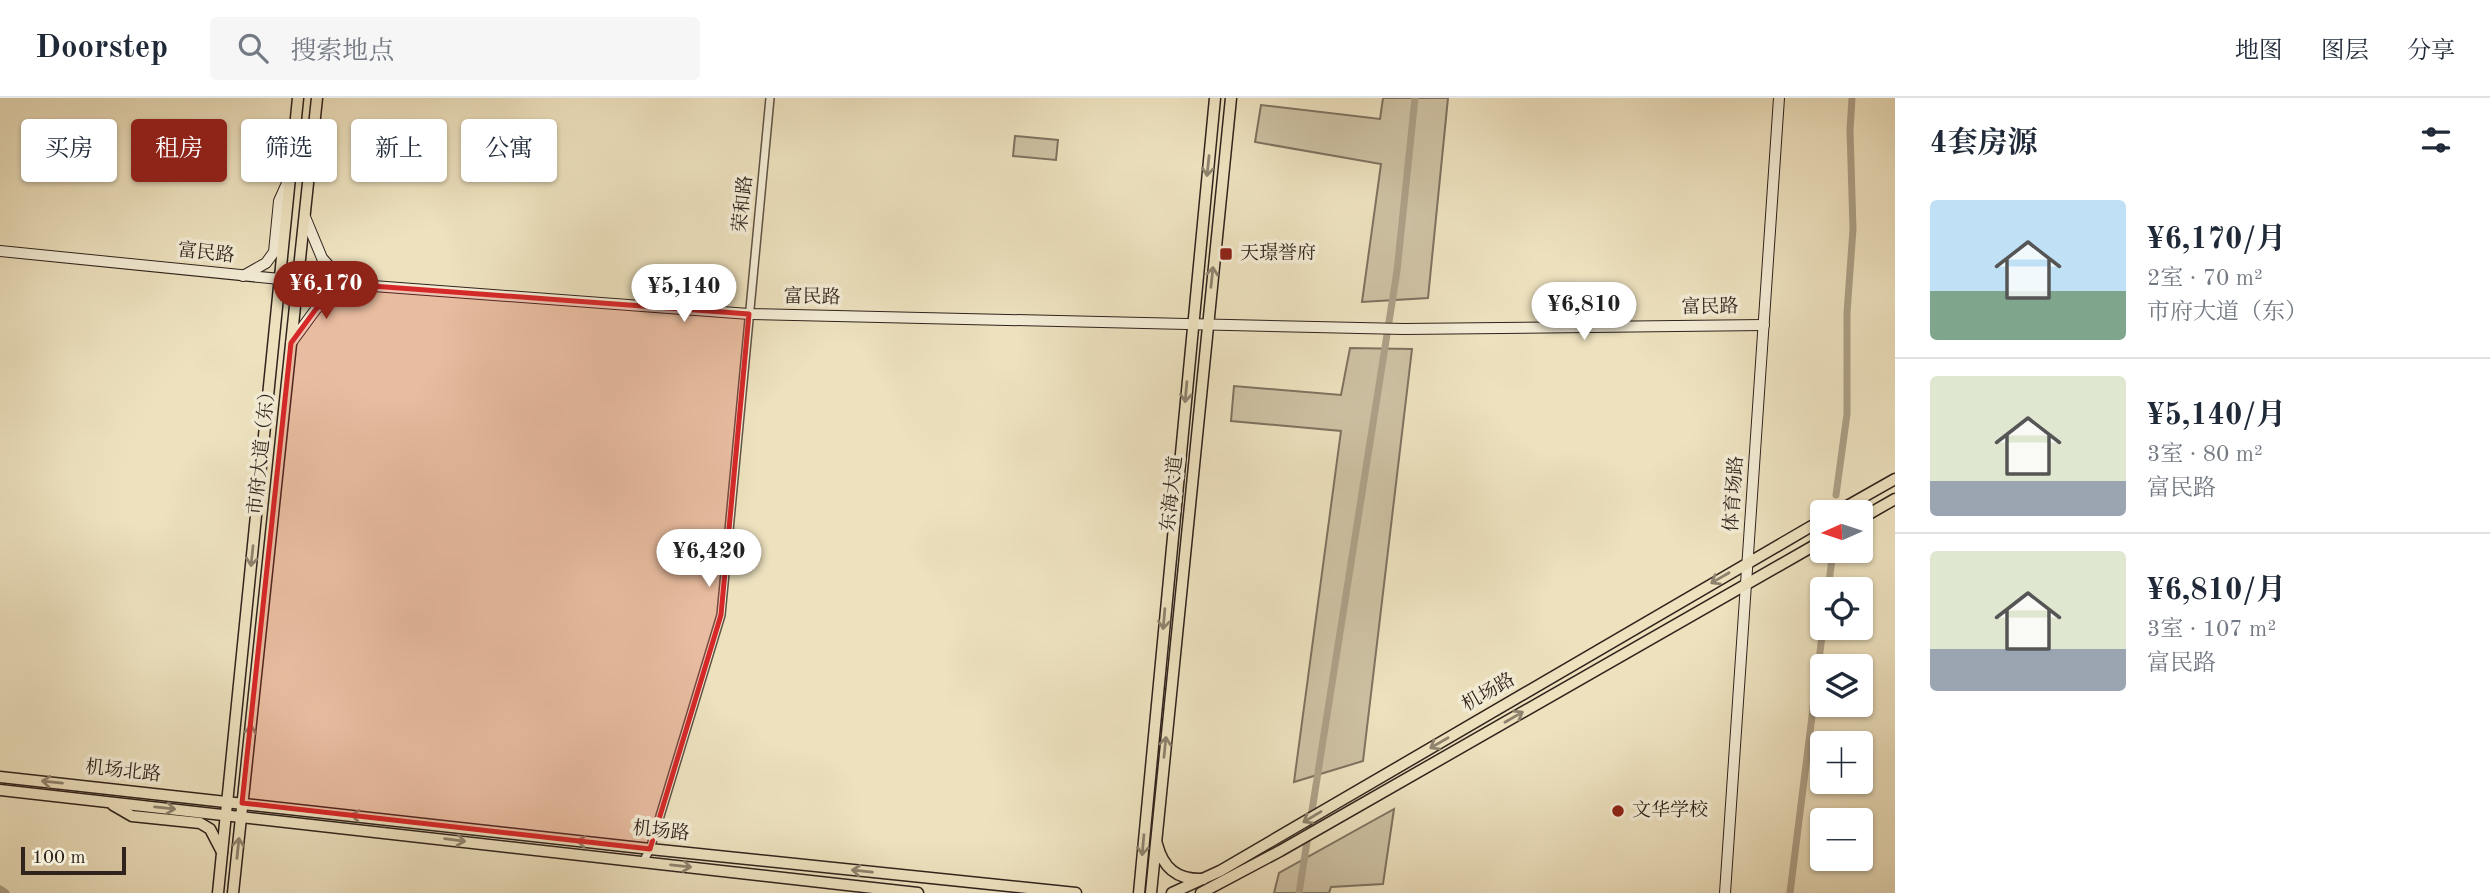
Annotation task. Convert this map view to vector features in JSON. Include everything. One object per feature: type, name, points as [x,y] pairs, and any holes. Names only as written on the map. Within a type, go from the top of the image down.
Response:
[{"type":"main road","name":"市府大道（东）","points":[[296,119],[298,98]]},
{"type":"main road","name":"市府大道（东）","points":[[233,893],[317,98]]},
{"type":"main road","name":"东海大道","points":[[1139,893],[1192,323],[1216,98]]},
{"type":"main road","name":"东海大道","points":[[1151,893],[1231,98]]},
{"type":"main road","name":"市府大道（东）","points":[[218,893],[290,182]]},
{"type":"main road","points":[[1858,500],[1895,479]]},
{"type":"main road","points":[[1873,512],[1895,499]]},
{"type":"main road","name":"机场路","points":[[1172,893],[1205,878],[1278,837],[1810,527]]},
{"type":"main road","name":"机场路","points":[[1201,893],[1280,851],[1810,548]]},
{"type":"main road","name":"机场北路","points":[[0,776],[242,803]]},
{"type":"main road","name":"机场北路","points":[[0,790],[241,816]]},
{"type":"main road","points":[[108,802],[132,816],[200,823],[210,829],[222,854]]},
{"type":"main road","name":"机场路","points":[[242,803],[1076,893]]},
{"type":"main road","name":"机场路","points":[[241,816],[918,893]]},
{"type":"main road","points":[[1156,840],[1164,864],[1174,874],[1194,879],[1205,878]]},
{"type":"street","name":"荣和路","points":[[643,862],[650,849],[721,615],[770,98]]},
{"type":"street","name":"体育场路","points":[[1725,893],[1779,98]]},
{"type":"street","points":[[243,275],[266,263],[274,252],[279,201],[288,182]]},
{"type":"street","points":[[291,343],[316,309],[345,284],[322,258],[305,217]]},
{"type":"street","name":"富民路","points":[[0,251],[298,281],[749,314],[1404,329],[1764,325]]},
{"type":"highlighted area","points":[[345,284],[749,314],[721,615],[650,849],[242,803],[291,343],[316,309]]},
{"type":"shaded area","points":[[1383,98],[1448,98],[1428,298],[1362,302],[1381,164],[1255,142],[1261,105],[1380,119]]},
{"type":"shaded area","points":[[1015,136],[1058,140],[1056,160],[1013,156]]},
{"type":"shaded area","points":[[1350,348],[1412,349],[1363,761],[1294,782],[1341,431],[1231,421],[1234,386],[1341,395]]},
{"type":"shaded area","points":[[1394,809],[1383,884],[1331,887],[1329,893],[1274,893],[1279,873]]},
{"type":"waterway","points":[[1299,893],[1397,271],[1415,98]]},
{"type":"waterway","points":[[1836,495],[1847,414],[1847,313],[1853,229],[1850,130],[1852,98]]},
{"type":"waterway","points":[[1830,577],[1831,564]]},
{"type":"waterway","points":[[1790,893],[1822,640]]},
{"type":"waterway","points":[[0,889],[6,893]]},
{"type":"place","name":"天璟誉府","points":[[1226,254]]},
{"type":"place","name":"文华学校","points":[[1618,811]]}]
